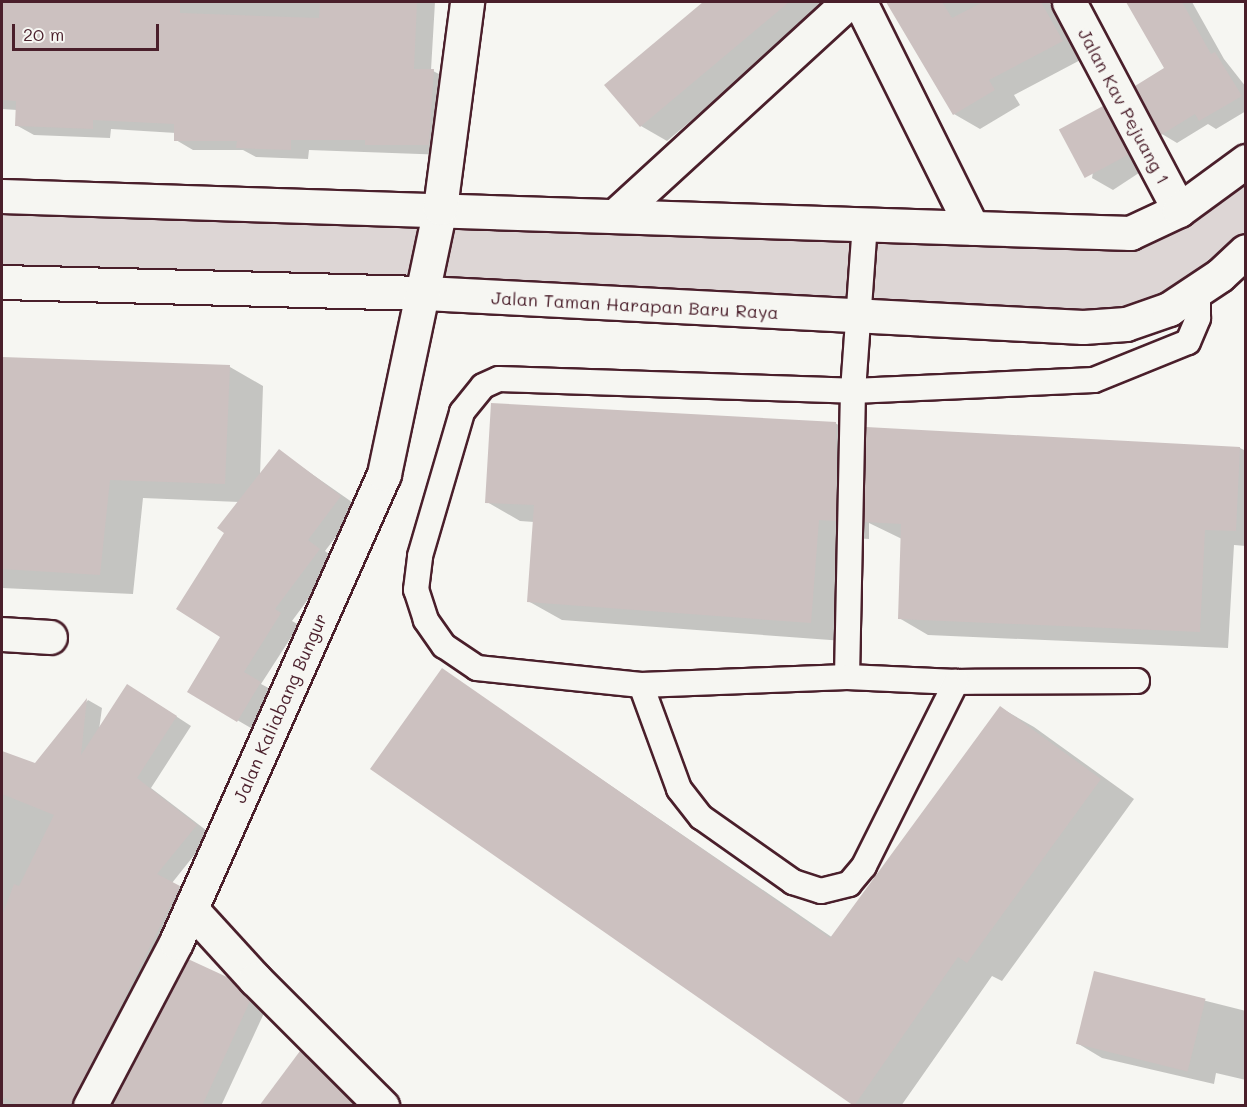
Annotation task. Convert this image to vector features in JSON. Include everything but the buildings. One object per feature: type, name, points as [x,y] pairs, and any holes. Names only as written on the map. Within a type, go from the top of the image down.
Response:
[{"type":"street","name":"Jalan Kaliabang Bungur","points":[[90,1106],[191,909],[384,474],[425,293],[440,208],[467,2]]},
{"type":"street","points":[[617,214],[848,2]]},
{"type":"street","points":[[860,2],[972,228]]},
{"type":"street","name":"Jalan Kav Pejuang 1","points":[[1069,2],[1179,210]]},
{"type":"street","points":[[2,196],[440,208],[1130,233],[1179,210],[1245,161]]},
{"type":"street","name":"Jalan Taman Harapan Baru Raya","points":[[2,282],[425,293],[859,318],[1083,327],[1126,324],[1168,309],[1245,251]]},
{"type":"street","points":[[2,634],[50,637]]},
{"type":"street","points":[[191,909],[255,979],[382,1106]]},
{"type":"lane","points":[[847,677],[854,392],[865,225]]},
{"type":"lane","points":[[1137,681],[957,682],[847,677],[641,685],[477,668],[444,646],[426,620],[416,590],[420,556],[452,437],[472,396],[499,379],[854,392],[1094,380],[1188,342],[1198,318],[1198,288]]},
{"type":"lane","points":[[641,685],[679,789],[701,817],[794,882],[821,891],[849,884],[864,866],[957,682]]},
{"type":"shaded area","points":[[1245,161],[1245,246],[1126,324],[2,282],[2,193],[1130,233]]}]
